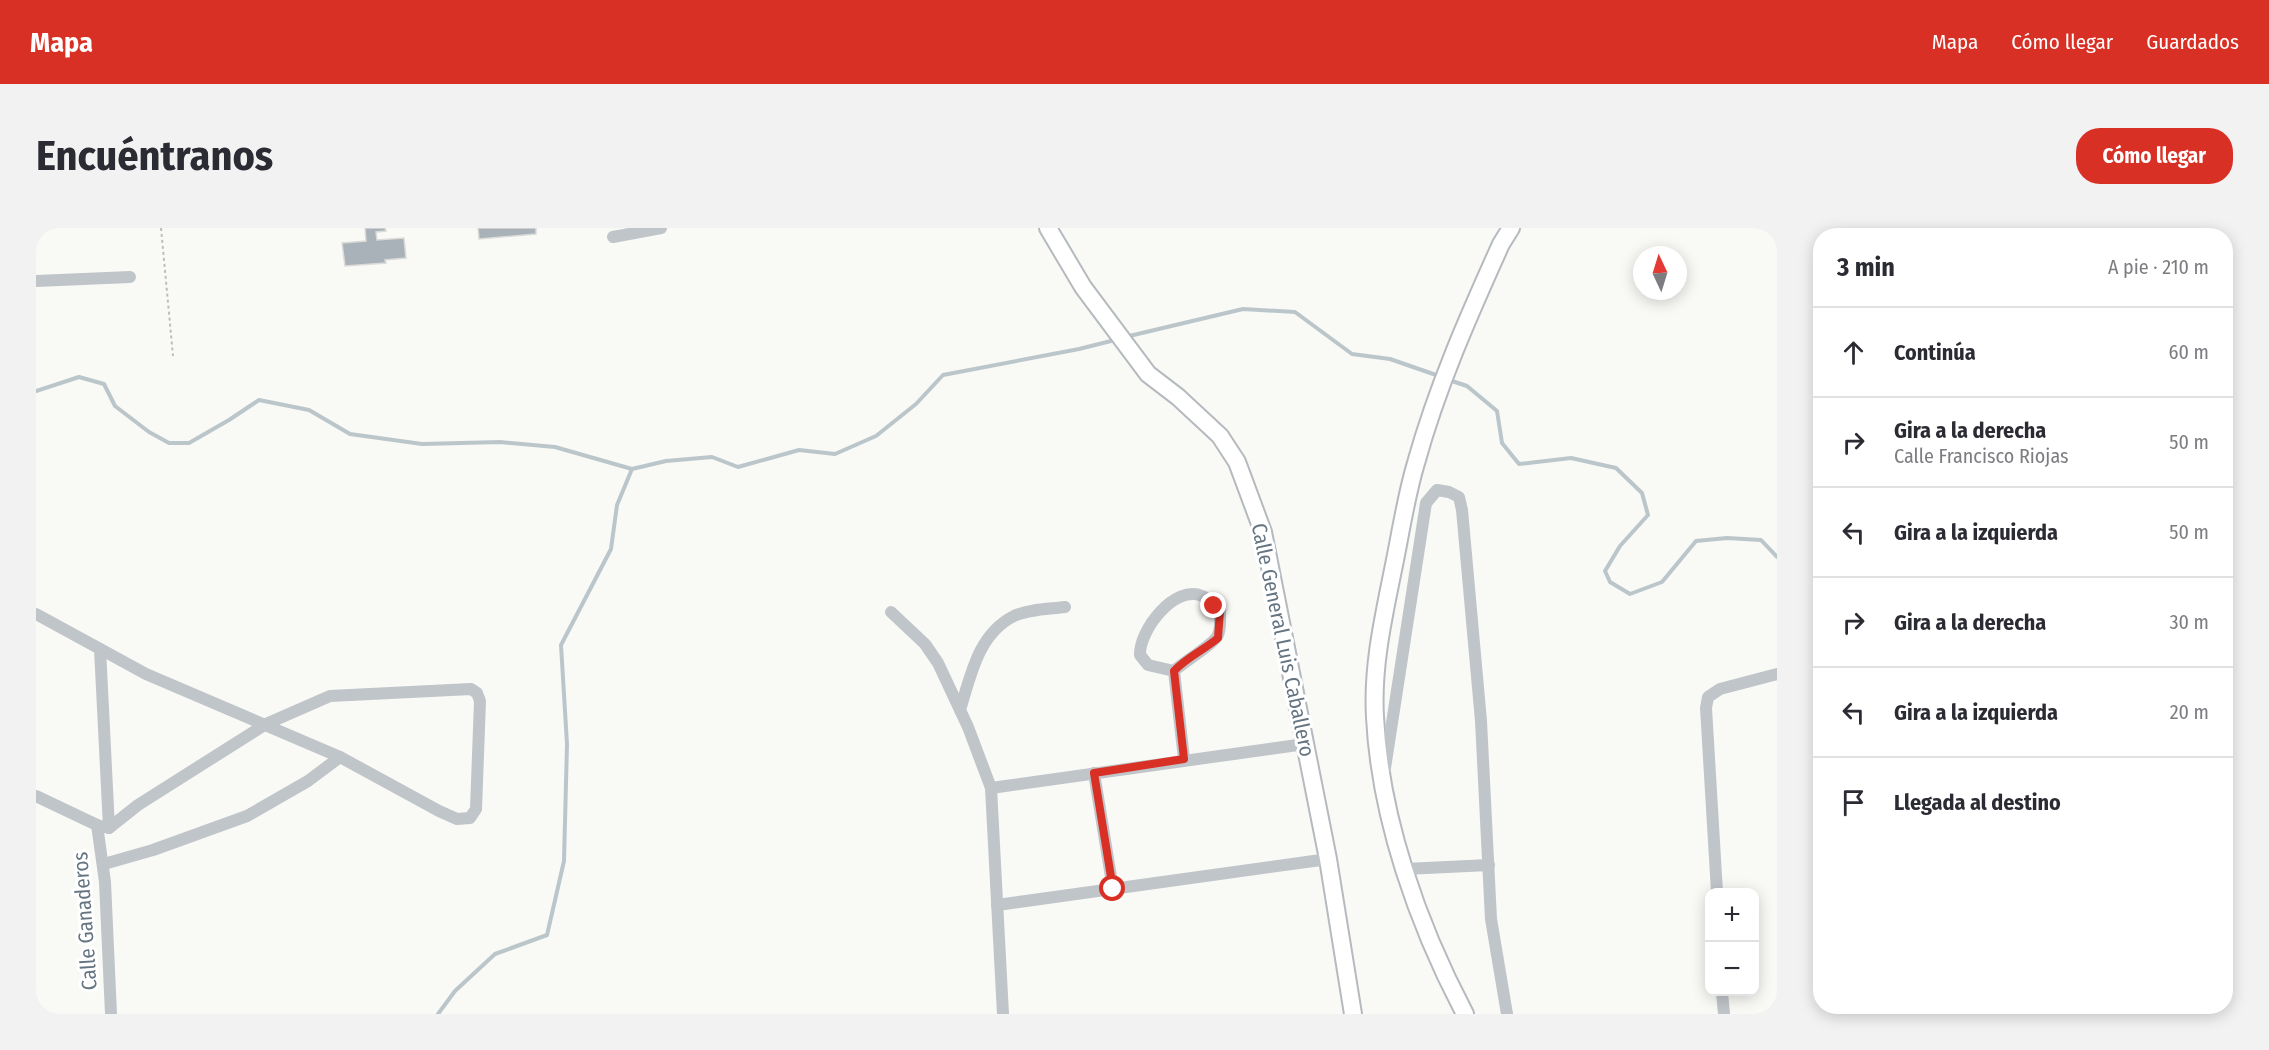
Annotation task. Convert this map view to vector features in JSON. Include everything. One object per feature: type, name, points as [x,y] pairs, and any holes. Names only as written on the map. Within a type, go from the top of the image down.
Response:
[{"type":"street","points":[[613,237],[661,228]]},
{"type":"street","name":"Calle General Luis Caballero","points":[[1048,228],[1083,288],[1148,374],[1178,397],[1220,436],[1238,462],[1263,532],[1328,859],[1353,1014]]},
{"type":"street","points":[[1465,1014],[1421,921],[1395,837],[1383,778],[1375,717],[1377,654],[1415,464],[1450,361],[1501,244],[1511,228]]},
{"type":"street","points":[[36,281],[130,277]]},
{"type":"street","points":[[1383,778],[1426,503],[1437,490],[1449,492],[1459,497],[1462,510],[1481,721],[1491,919],[1507,1014]]},
{"type":"street","points":[[1184,594],[1202,596],[1220,611],[1218,638],[1192,655],[1174,671],[1148,665],[1140,655],[1142,640],[1167,603],[1184,594]]},
{"type":"street","points":[[960,710],[980,649],[999,627],[1016,615],[1065,607]]},
{"type":"street","points":[[891,612],[925,644],[938,663],[960,710],[991,788],[1003,1014]]},
{"type":"street","points":[[36,614],[146,674],[266,724],[340,757],[439,812],[457,819],[470,818],[476,809],[480,701],[477,693],[471,689],[330,696],[266,724],[103,826],[36,796]]},
{"type":"street","name":"Calle Ganaderos","points":[[100,649],[104,864],[111,1014]]},
{"type":"street","points":[[1174,671],[1184,759]]},
{"type":"street","points":[[1717,888],[1706,708],[1708,697],[1720,689],[1777,674]]},
{"type":"street","points":[[991,788],[1184,759],[1305,744]]},
{"type":"street","points":[[104,864],[153,850],[247,816],[308,781],[340,757]]},
{"type":"street","points":[[1094,773],[1113,889]]},
{"type":"street","points":[[997,905],[1328,859]]},
{"type":"street","points":[[1405,870],[1489,865]]},
{"type":"street","points":[[1722,996],[1724,1014]]},
{"type":"path","points":[[161,228],[173,356]]},
{"type":"building","points":[[365,228],[385,228],[386,231],[376,232],[377,240],[404,238],[406,258],[385,260],[386,263],[345,266],[342,243],[366,241]]},
{"type":"building","points":[[478,228],[536,228],[536,234],[479,239]]},
{"type":"waterway","points":[[1125,337],[1243,309],[1295,312],[1352,354],[1390,359],[1439,376]]},
{"type":"waterway","points":[[438,1014],[455,991],[495,954],[547,935],[564,861],[567,744],[561,645],[611,549],[617,505],[632,469],[666,461],[712,457],[738,467],[799,450],[835,454],[876,436],[916,404],[943,375],[1115,340]]},
{"type":"waterway","points":[[36,391],[79,377],[104,384],[115,406],[149,432],[169,443],[189,443],[259,400],[309,410],[350,434],[422,444],[500,442],[555,447],[632,469]]},
{"type":"waterway","points":[[1449,380],[1467,386],[1497,411],[1502,443],[1519,464],[1571,458],[1616,468],[1642,493],[1648,515],[1620,546],[1605,571],[1610,582],[1630,594],[1662,582],[1696,541],[1727,538],[1761,540],[1777,557]]},
{"type":"route","points":[[1113,889],[1094,773],[1184,759],[1174,671],[1192,655],[1218,638],[1220,611],[1214,606]]}]
